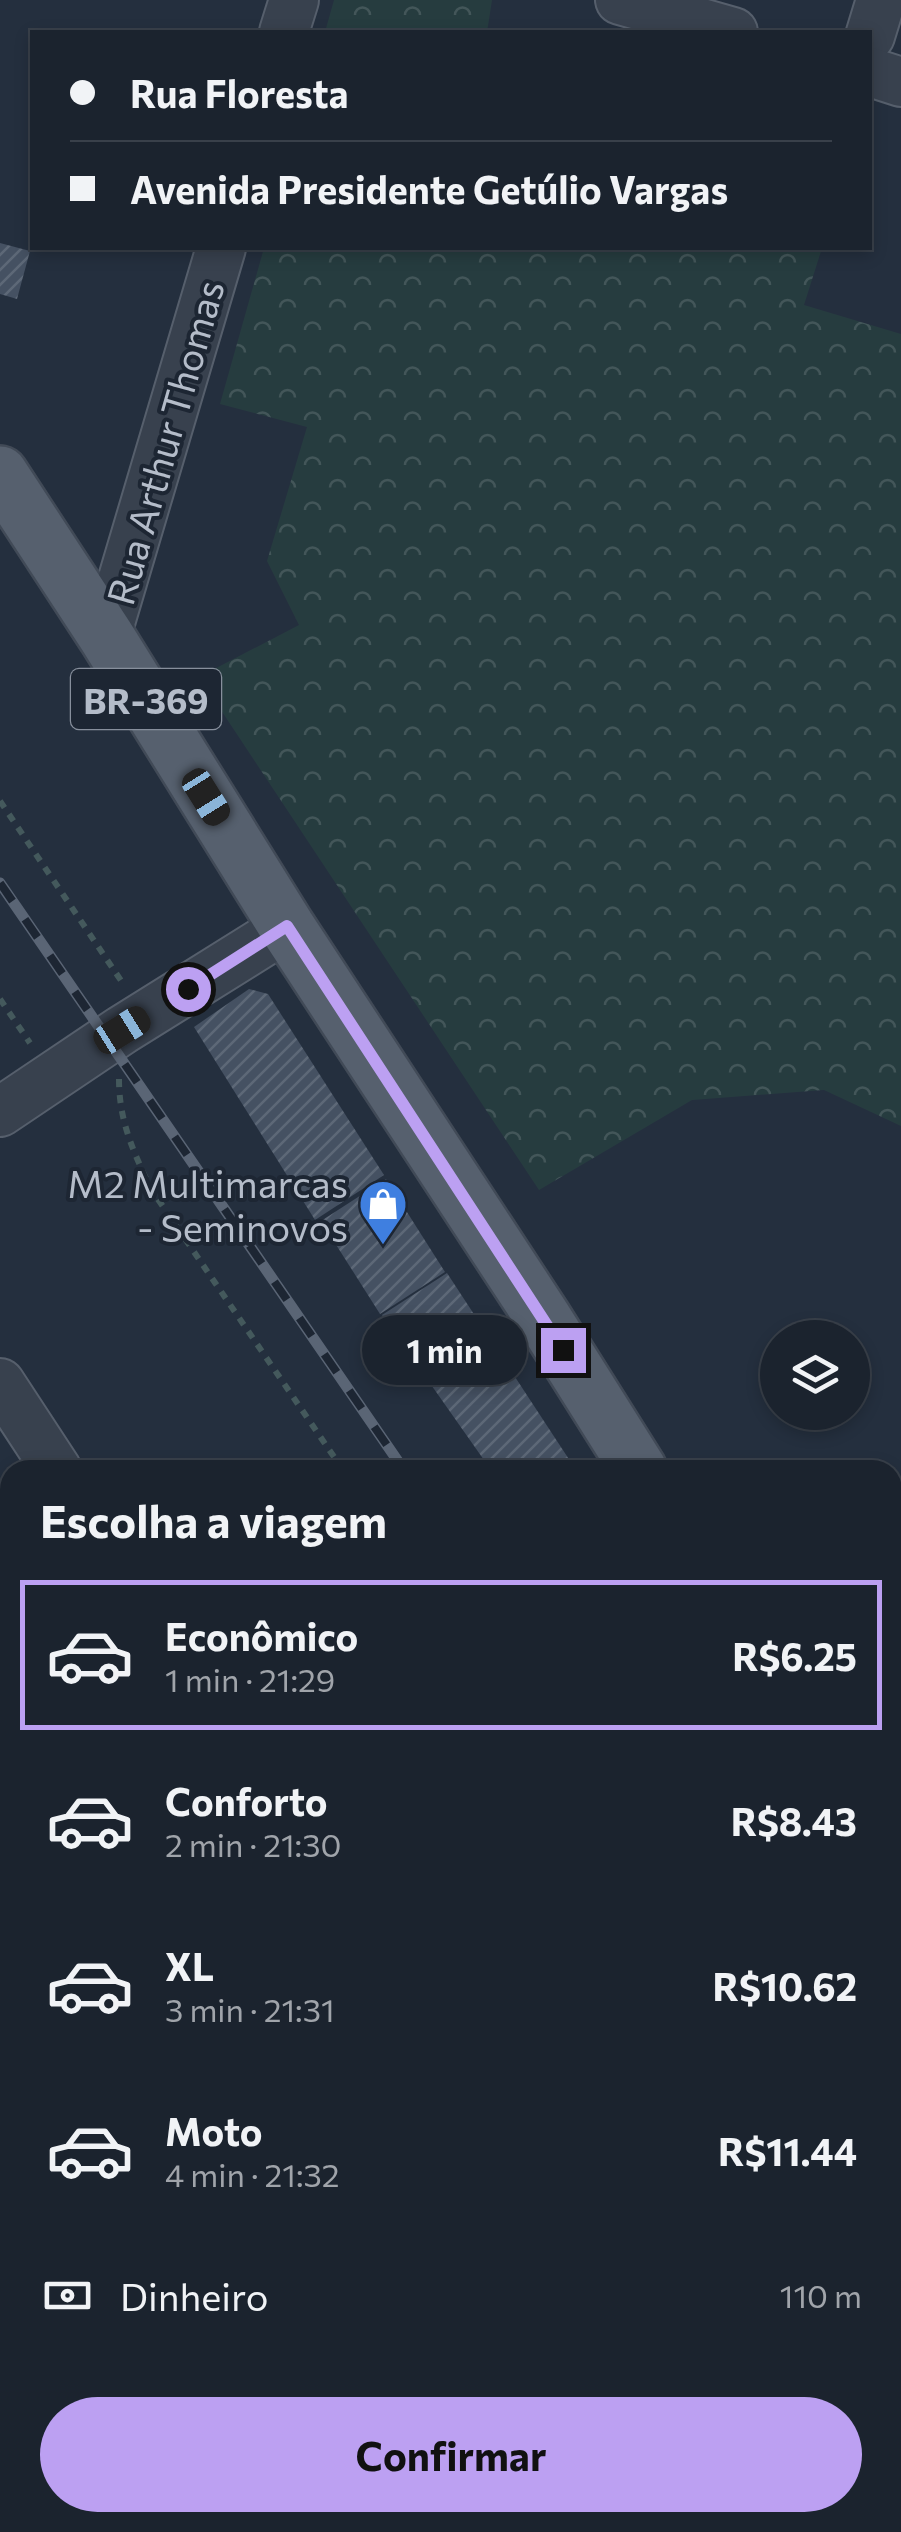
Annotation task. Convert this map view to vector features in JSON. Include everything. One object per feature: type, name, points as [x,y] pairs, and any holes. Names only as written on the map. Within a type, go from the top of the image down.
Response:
[{"type":"main road","name":"BR-369","points":[[0,474],[287,926],[544,1320],[627,1460]]},
{"type":"street","points":[[285,30],[294,0]]},
{"type":"street","points":[[620,0],[726,30]]},
{"type":"street","points":[[872,30],[881,0]]},
{"type":"street","points":[[872,73],[901,82]]},
{"type":"street","name":"Rua Arthur Thomas","points":[[106,636],[220,250]]},
{"type":"street","points":[[0,1112],[287,926]]},
{"type":"street","points":[[0,1383],[50,1460]]},
{"type":"path","points":[[0,800],[124,986],[119,1102],[129,1144],[150,1189],[335,1460]]},
{"type":"path","points":[[0,999],[53,1077]]},
{"type":"green space","points":[[334,0],[492,0],[487,30],[326,30]]},
{"type":"green space","points":[[263,250],[821,250],[804,305],[901,334],[901,1126],[824,1090],[692,1100],[539,1190],[199,677],[299,625],[267,561],[307,427],[220,404]]},
{"type":"building","points":[[0,243],[30,251],[17,299],[0,294]]},
{"type":"building","points":[[249,989],[268,994],[384,1175],[315,1220],[194,1027]]},
{"type":"building","name":"M2 Multimarcas - Seminovos","points":[[386,1179],[445,1272],[380,1314],[321,1221]]},
{"type":"building","points":[[447,1273],[569,1460],[484,1460],[382,1315]]},
{"type":"railway","points":[[0,883],[397,1460]]},
{"type":"place","name":"M2 Multimarcas - Seminovos","points":[[383,1246]]},
{"type":"route","points":[[188,989],[287,926],[563,1350]]}]
